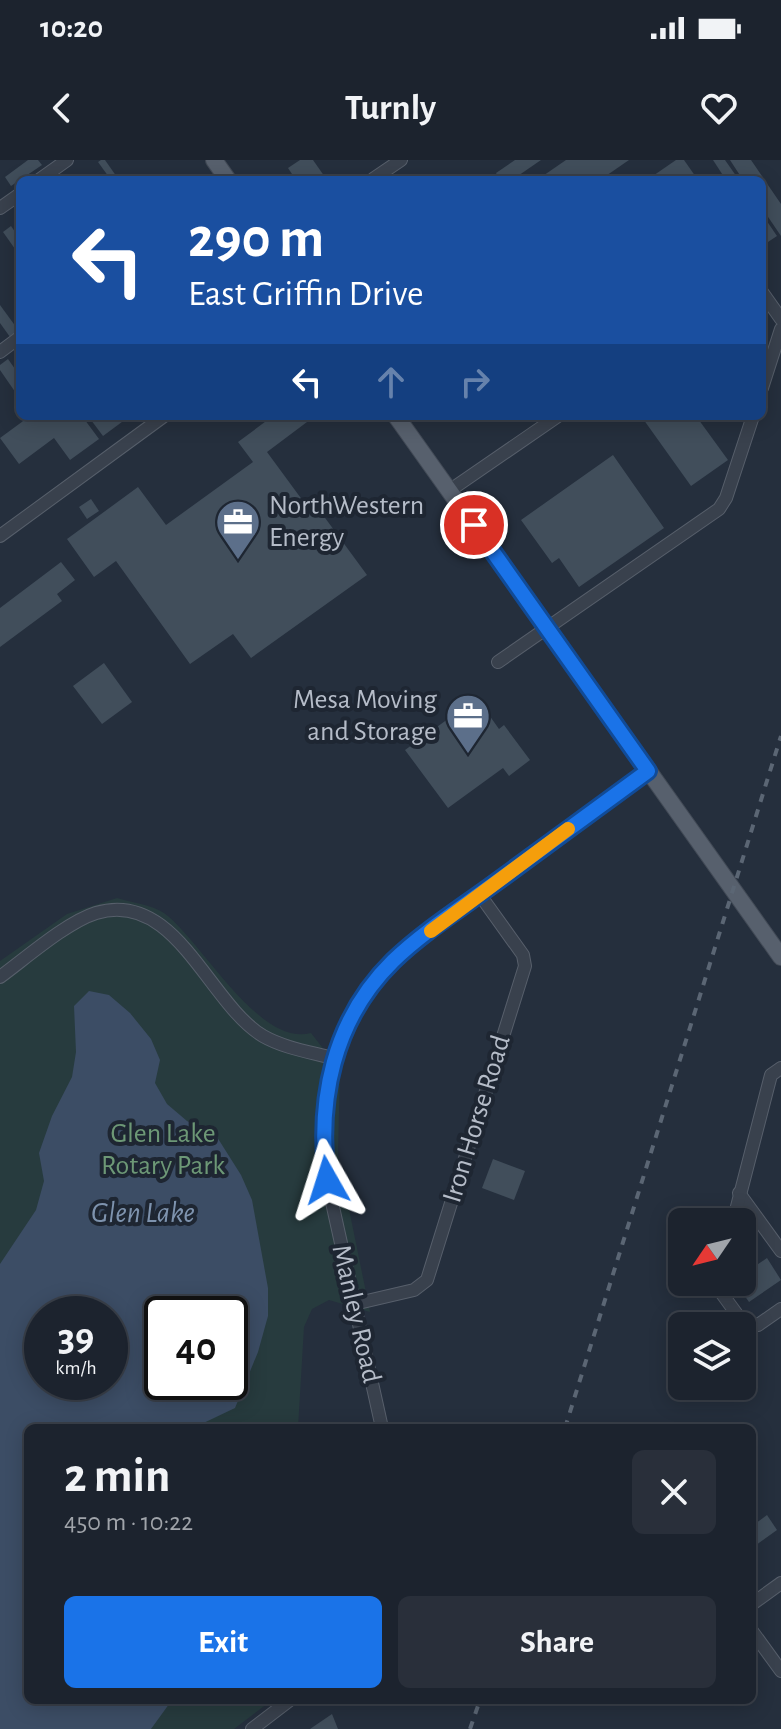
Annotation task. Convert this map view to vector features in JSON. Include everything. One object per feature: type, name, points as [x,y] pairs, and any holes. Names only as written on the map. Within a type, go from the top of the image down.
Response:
[{"type":"main road","points":[[399,420],[779,950]]},
{"type":"street","points":[[45,176],[67,160]]},
{"type":"street","points":[[377,176],[401,160]]},
{"type":"street","points":[[766,298],[781,319]]},
{"type":"street","points":[[766,376],[781,329]]},
{"type":"street","points":[[0,536],[159,420]]},
{"type":"street","points":[[449,491],[552,420]]},
{"type":"street","points":[[498,662],[719,509],[726,498],[752,420]]},
{"type":"street","name":"Manley Road","points":[[381,1424],[324,1157],[323,1114],[333,1058],[352,1015],[393,961],[648,771]]},
{"type":"street","name":"Iron Horse Road","points":[[354,1304],[414,1290],[427,1280],[525,966],[523,955],[480,895]]},
{"type":"street","points":[[0,977],[79,920],[114,909],[132,911],[165,927],[263,1036],[333,1058]]},
{"type":"street","points":[[736,1208],[771,1075],[781,1068]]},
{"type":"street","points":[[739,1193],[781,1251]]},
{"type":"street","points":[[724,1296],[744,1324],[758,1325],[781,1309]]},
{"type":"street","points":[[756,1601],[781,1583]]},
{"type":"street","points":[[756,1637],[781,1671]]},
{"type":"street","points":[[252,1729],[285,1704]]},
{"type":"green space","name":"Glen Lake Rotary Park","points":[[117,898],[164,913],[251,1009],[271,1024],[291,1033],[311,1033],[340,1070],[338,1155],[370,1312],[329,1300],[312,1309],[304,1327],[298,1424],[24,1424],[24,1704],[267,1704],[234,1729],[0,1729],[0,961],[67,914]]},
{"type":"water","name":"Glen Lake","points":[[89,991],[109,995],[130,1013],[151,1039],[160,1060],[155,1083],[167,1104],[187,1121],[217,1137],[241,1175],[252,1200],[268,1288],[268,1316],[248,1376],[248,1296],[144,1296],[144,1400],[238,1400],[235,1408],[201,1424],[24,1424],[24,1704],[169,1704],[151,1729],[0,1729],[0,1264],[36,1210],[44,1181],[39,1153],[52,1116],[72,1077],[76,1052],[74,1006]]},
{"type":"building","points":[[28,160],[38,160],[42,165],[26,176],[16,176],[16,183],[11,186],[5,177]]},
{"type":"building","points":[[105,160],[116,176],[108,176],[98,162]]},
{"type":"building","points":[[300,160],[313,160],[324,176],[293,176],[288,168]]},
{"type":"building","points":[[515,160],[541,160],[518,176],[498,176],[496,173]]},
{"type":"building","points":[[566,160],[629,160],[606,176],[543,176]]},
{"type":"building","points":[[676,160],[684,160],[695,176],[653,176]]},
{"type":"building","points":[[713,160],[725,160],[736,176],[723,176]]},
{"type":"building","points":[[730,160],[751,160],[762,176],[740,176]]},
{"type":"building","points":[[766,182],[781,204],[781,236],[766,214]]},
{"type":"building","points":[[766,220],[777,236],[766,243]]},
{"type":"building","points":[[11,226],[16,233],[16,250],[3,232]]},
{"type":"building","points":[[0,305],[16,327],[16,333],[10,337],[0,323]]},
{"type":"building","points":[[8,359],[16,370],[16,393],[0,370],[0,365]]},
{"type":"building","points":[[25,420],[85,420],[99,439],[70,460],[54,438],[19,464],[0,438]]},
{"type":"building","points":[[91,420],[125,420],[103,436]]},
{"type":"building","points":[[268,420],[310,420],[267,452],[314,516],[320,511],[367,575],[251,658],[233,634],[190,664],[116,561],[94,577],[67,539],[138,487],[166,525],[253,462],[238,442]]},
{"type":"building","points":[[644,420],[699,420],[728,460],[691,486]]},
{"type":"building","points":[[613,455],[664,528],[579,587],[559,558],[552,563],[521,520]]},
{"type":"building","points":[[91,499],[99,511],[87,519],[79,507]]},
{"type":"building","points":[[61,562],[75,580],[57,594],[62,601],[0,647],[0,608]]},
{"type":"building","points":[[104,663],[132,702],[102,724],[73,686]]},
{"type":"building","name":"Mesa Moving and Storage","points":[[477,698],[499,729],[504,725],[530,760],[509,776],[503,768],[448,808],[405,750]]},
{"type":"building","points":[[493,1159],[525,1171],[514,1200],[482,1188]]},
{"type":"building","points":[[767,1258],[781,1280],[749,1302],[745,1296],[756,1296],[756,1265]]},
{"type":"building","points":[[767,1515],[777,1530],[756,1545],[756,1523]]},
{"type":"building","points":[[332,1714],[338,1729],[310,1729]]},
{"type":"railway","points":[[566,1424],[781,736]]},
{"type":"railway","points":[[470,1729],[479,1704]]},
{"type":"slow traffic","points":[[431,931],[568,829]]},
{"type":"place","name":"NorthWestern Energy","points":[[238,561]]},
{"type":"place","name":"Mesa Moving and Storage","points":[[468,755]]},
{"type":"route","points":[[327,1180],[323,1114],[333,1058],[352,1015],[375,982],[393,961],[450,916],[648,771],[474,525]]}]
